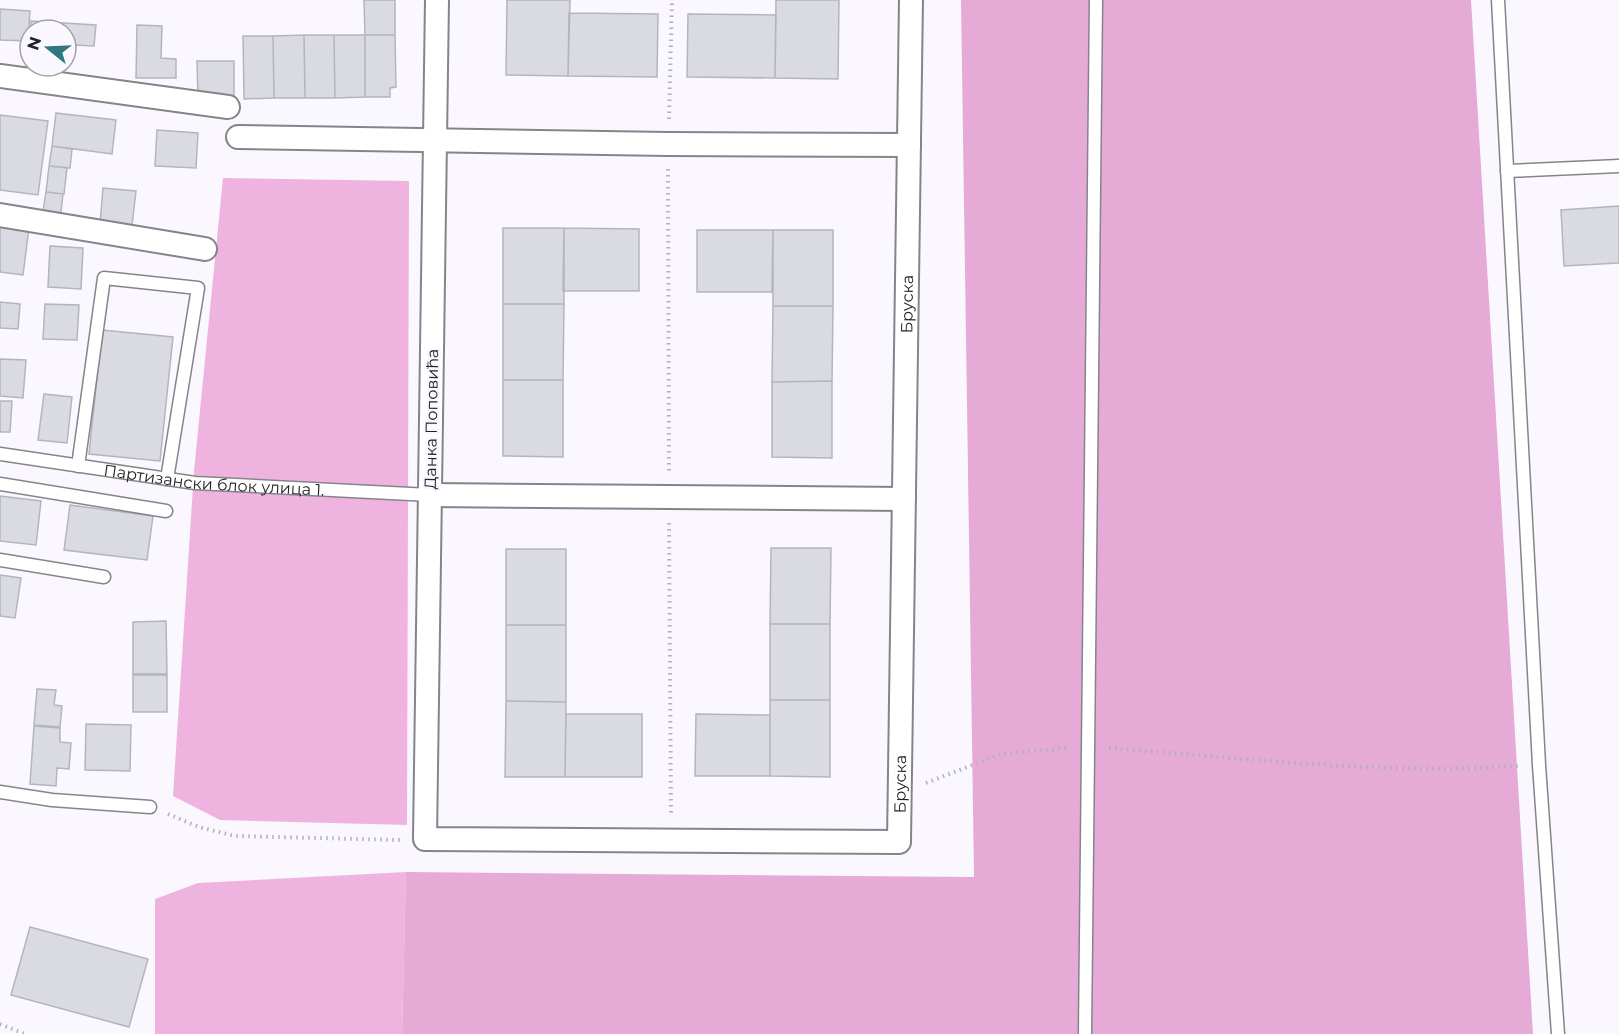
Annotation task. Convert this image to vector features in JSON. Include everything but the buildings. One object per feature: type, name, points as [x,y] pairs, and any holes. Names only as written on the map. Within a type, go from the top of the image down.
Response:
[{"type":"street","name":"Данка Поповића","points":[[425,839],[437,0]]},
{"type":"street","name":"Бруска","points":[[672,840],[899,842],[911,0]]},
{"type":"street","points":[[0,76],[228,107]]},
{"type":"street","points":[[238,137],[668,144],[909,145]]},
{"type":"street","points":[[0,215],[205,249]]},
{"type":"street","points":[[430,495],[904,499]]},
{"type":"street","points":[[425,839],[672,840]]},
{"type":"lane","points":[[1085,1034],[1096,0]]},
{"type":"lane","points":[[1498,0],[1539,765],[1558,1034]]},
{"type":"lane","points":[[1508,171],[1619,166]]},
{"type":"lane","points":[[78,466],[104,278],[198,288],[167,479]]},
{"type":"lane","name":"Партизански блок улица 1.","points":[[0,454],[195,483],[430,495]]},
{"type":"lane","name":"Партизански блок улица 1.","points":[[0,484],[166,511]]},
{"type":"lane","points":[[0,560],[104,577]]},
{"type":"lane","points":[[0,792],[52,800],[150,807]]},
{"type":"path","points":[[672,0],[668,144],[672,840]]},
{"type":"path","points":[[900,793],[1001,754],[1089,746],[1383,768],[1459,769],[1539,765]]},
{"type":"path","points":[[150,807],[199,827],[236,836],[425,839]]},
{"type":"path","points":[[0,1024],[25,1034]]},
{"type":"shaded area","points":[[961,0],[1471,0],[1533,1034],[402,1034],[406,872],[974,877]]},
{"type":"shaded area","points":[[223,178],[409,181],[407,825],[220,820],[173,796],[194,471]]},
{"type":"shaded area","points":[[406,872],[402,1034],[155,1034],[155,899],[198,883]]}]
